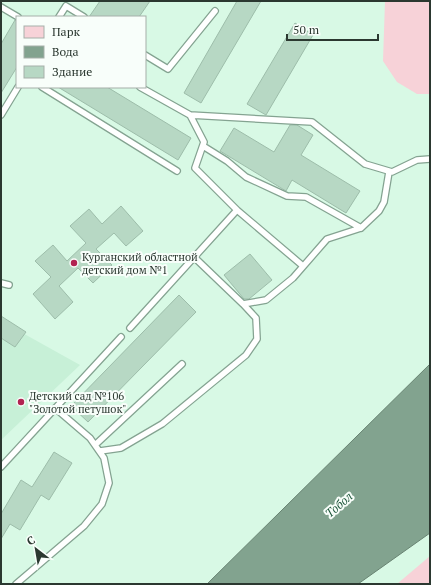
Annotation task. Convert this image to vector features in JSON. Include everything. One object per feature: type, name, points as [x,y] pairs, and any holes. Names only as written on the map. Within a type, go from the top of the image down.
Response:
[{"type":"lane","points":[[60,16],[67,3],[83,16]]},
{"type":"lane","points":[[1,7],[16,16]]},
{"type":"lane","points":[[146,56],[168,69],[215,11]]},
{"type":"lane","points":[[1,115],[17,88]]},
{"type":"lane","points":[[44,88],[177,171]]},
{"type":"lane","points":[[142,88],[190,115],[312,122],[365,164],[389,172],[417,160],[430,159]]},
{"type":"lane","points":[[190,115],[204,142],[195,168],[237,210],[303,266]]},
{"type":"lane","points":[[203,146],[227,161],[246,177],[287,196],[306,197],[361,228]]},
{"type":"lane","points":[[243,304],[266,300],[293,278],[327,239],[361,228],[379,211],[384,202],[389,172]]},
{"type":"lane","points":[[130,328],[237,210]]},
{"type":"lane","points":[[100,451],[121,448],[162,424],[246,355],[258,339],[256,318],[194,257]]},
{"type":"lane","points":[[1,283],[9,286]]},
{"type":"lane","points":[[1,466],[121,337]]},
{"type":"lane","points":[[95,445],[182,364]]},
{"type":"lane","points":[[16,584],[84,526],[102,504],[109,483],[104,458],[100,451],[90,438],[55,408]]},
{"type":"shaded area","name":"Детский сад №106 \"Золотой петушок\"","points":[[1,321],[80,365],[1,440]]},
{"type":"green space","points":[[385,1],[430,1],[430,94],[417,94],[397,82],[383,61]]},
{"type":"green space","points":[[430,556],[430,584],[397,584]]},
{"type":"water","name":"Тобол","points":[[430,364],[430,533],[358,584],[207,584]]},
{"type":"building","points":[[100,1],[150,1],[140,16],[90,16]]},
{"type":"building","points":[[237,1],[261,1],[201,103],[184,93]]},
{"type":"building","points":[[16,20],[16,69],[1,93],[1,44]]},
{"type":"building","points":[[295,23],[313,35],[266,115],[247,104]]},
{"type":"building","points":[[60,88],[109,88],[191,138],[178,160]]},
{"type":"building","points":[[290,125],[297,125],[313,135],[301,155],[360,191],[346,213],[292,180],[286,191],[220,151],[234,128],[274,152]]},
{"type":"building","name":"Курганский областной детский дом №1","points":[[121,206],[143,231],[126,246],[114,233],[96,249],[112,265],[93,283],[78,268],[59,286],[73,302],[55,319],[33,294],[51,277],[35,261],[53,245],[67,261],[86,243],[70,226],[89,209],[102,224]]},
{"type":"building","points":[[250,254],[272,280],[249,299],[244,299],[224,275]]},
{"type":"building","points":[[179,295],[196,312],[88,422],[71,406]]},
{"type":"building","points":[[1,316],[26,332],[15,347],[1,338]]},
{"type":"building","points":[[54,452],[72,463],[49,500],[41,495],[20,530],[10,524],[1,539],[1,514],[21,480],[32,487]]},
{"type":"place","name":"Курганский областной детский дом №1","points":[[74,263]]},
{"type":"place","name":"Детский сад №106 \"Золотой петушок\"","points":[[21,402]]}]
